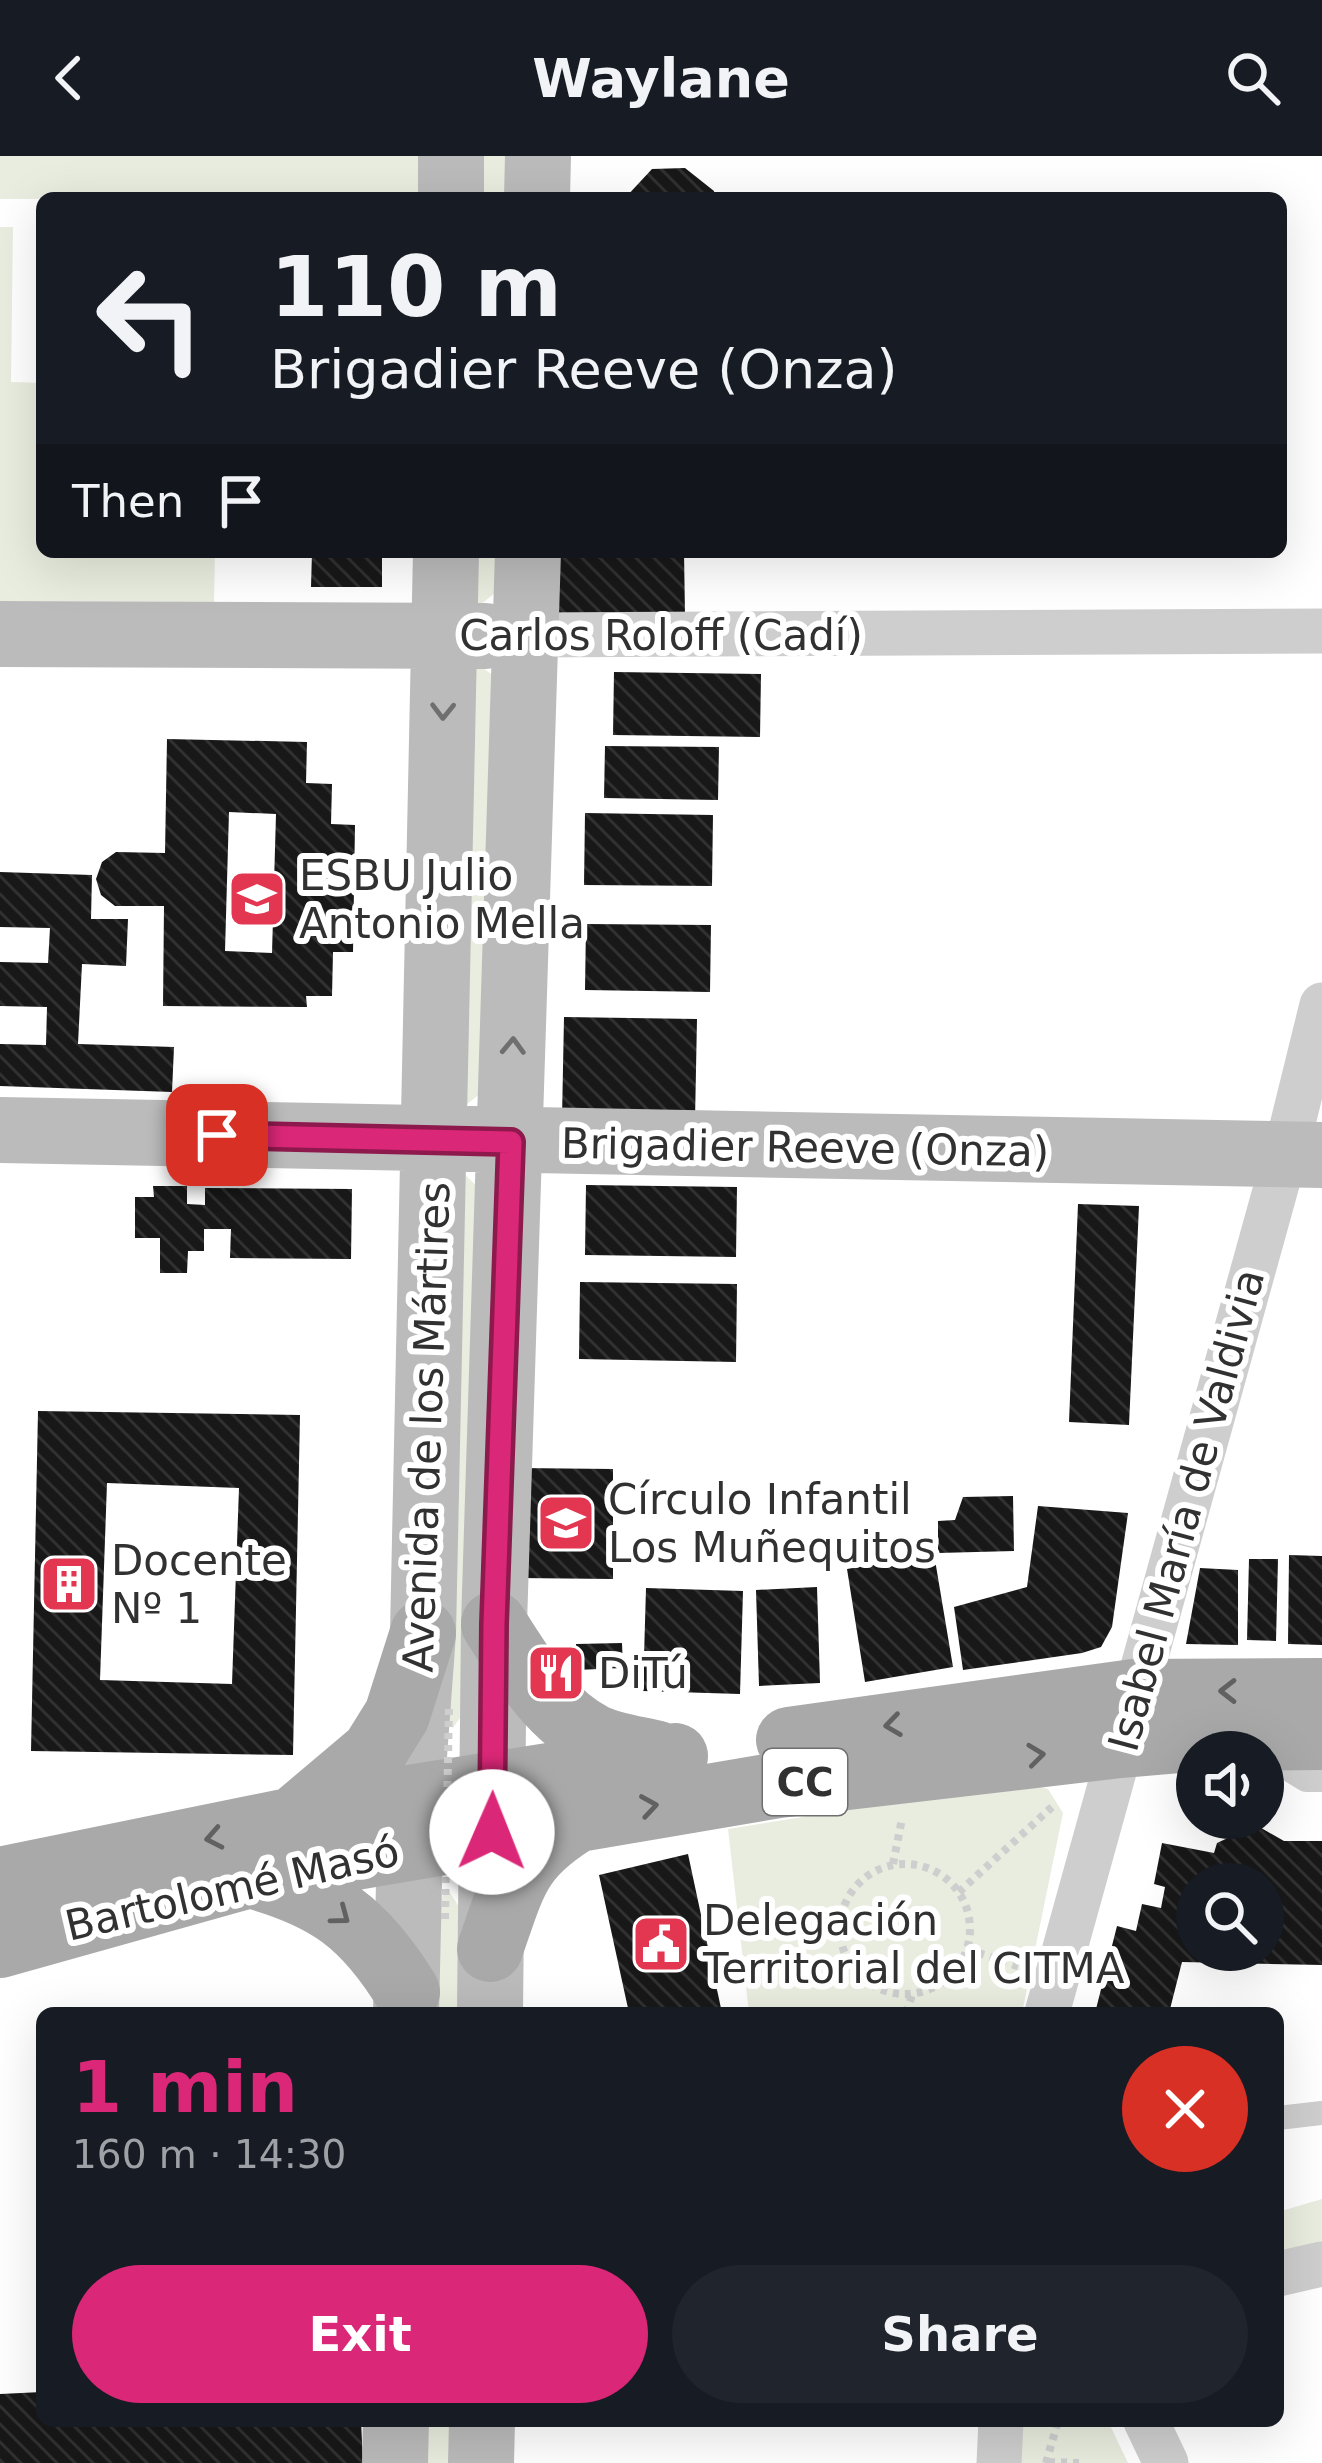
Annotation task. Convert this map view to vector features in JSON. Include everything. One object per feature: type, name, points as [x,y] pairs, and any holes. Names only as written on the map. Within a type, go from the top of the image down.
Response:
[{"type":"main road","points":[[451,156],[451,192]]},
{"type":"main road","points":[[537,192],[538,156]]},
{"type":"main road","name":"Avenida de los Mártires","points":[[406,2002],[410,1821],[423,1633],[446,558]]},
{"type":"main road","name":"Avenida de los Mártires","points":[[475,1960],[493,1808],[494,1624],[528,558]]},
{"type":"main road","name":"Carlos Roloff (Cadí)","points":[[0,634],[526,634]]},
{"type":"main road","name":"Brigadier Reeve (Onza)","points":[[0,1130],[1303,1155]]},
{"type":"main road","points":[[494,1624],[533,1683],[563,1715],[595,1738],[668,1757]]},
{"type":"main road","points":[[291,1822],[374,1752],[398,1715],[423,1633]]},
{"type":"main road","name":"CC","points":[[493,1808],[581,1817],[779,1785],[1127,1718],[1322,1691]]},
{"type":"main road","name":"CC","points":[[410,1821],[493,1808],[668,1757],[1127,1718],[1181,1731]]},
{"type":"main road","name":"CC","points":[[1284,1743],[1322,1737]]},
{"type":"main road","points":[[475,1960],[534,1849],[581,1817]]},
{"type":"main road","name":"Bartolomé Masó","points":[[0,1880],[291,1822],[410,1821]]},
{"type":"main road","name":"Bartolomé Masó","points":[[0,1945],[250,1875],[410,1821]]},
{"type":"main road","points":[[250,1875],[298,1888],[345,1916],[384,1955],[406,2002]]},
{"type":"main road","points":[[395,2463],[396,2427]]},
{"type":"main road","points":[[481,2463],[482,2427]]},
{"type":"street","name":"Carlos Roloff (Cadí)","points":[[526,634],[1322,631]]},
{"type":"street","name":"Isabel María de Valdivia","points":[[1049,2007],[1127,1718],[1303,1155],[1322,1005]]},
{"type":"street","points":[[1284,2273],[1322,2264]]},
{"type":"street","points":[[999,2463],[1001,2427]]},
{"type":"street","points":[[1149,2427],[1166,2463]]},
{"type":"lane","points":[[1284,1767],[1306,1780],[1322,1780]]},
{"type":"lane","points":[[1284,2117],[1322,2113]]},
{"type":"path","points":[[449,1705],[475,1960]]},
{"type":"path","points":[[959,1892],[1056,1804]]},
{"type":"path","points":[[893,1864],[930,1868],[959,1892],[971,1930],[968,1949],[946,1981],[912,1995],[889,1994],[852,1969],[842,1948],[845,1903],[857,1884],[876,1870],[893,1864]]},
{"type":"path","points":[[907,2007],[912,1995]]},
{"type":"path","points":[[1056,2427],[1047,2462],[1080,2463]]},
{"type":"shaded area","points":[[0,156],[425,156],[424,192],[36,192],[36,199],[0,199]]},
{"type":"shaded area","points":[[465,156],[506,156],[505,192],[464,192]]},
{"type":"shaded area","points":[[0,227],[13,227],[11,382],[36,383],[36,558],[215,558],[214,602],[0,601]]},
{"type":"shaded area","points":[[460,558],[497,558],[496,592],[474,610]]},
{"type":"shaded area","points":[[472,660],[498,679],[485,1090],[462,1108]]},
{"type":"shaded area","points":[[461,1171],[486,1195],[475,1696],[453,1728],[430,1690]]},
{"type":"shaded area","points":[[1022,1782],[1048,1789],[1063,1813],[1023,2007],[748,2007],[728,1829]]},
{"type":"shaded area","points":[[447,1888],[466,1918],[464,2007],[426,2007],[429,1920]]},
{"type":"shaded area","points":[[1322,2199],[1322,2247],[1284,2254],[1284,2210]]},
{"type":"shaded area","points":[[413,2427],[456,2427],[455,2463],[411,2463]]},
{"type":"shaded area","points":[[1021,2427],[1111,2427],[1128,2463],[1020,2463]]},
{"type":"building","points":[[685,168],[714,192],[631,192],[652,169]]},
{"type":"building","points":[[312,558],[382,558],[382,587],[311,587]]},
{"type":"building","points":[[558,558],[684,558],[685,615],[559,618]]},
{"type":"building","points":[[614,672],[761,674],[760,737],[613,735]]},
{"type":"building","points":[[167,739],[307,742],[306,783],[332,784],[331,824],[355,825],[353,952],[333,952],[332,996],[306,996],[307,1007],[163,1006],[164,906],[115,906],[101,895],[96,879],[102,862],[116,852],[165,853]],"holes":[[[229,812],[276,814],[272,953],[225,951]]]},
{"type":"building","points":[[605,746],[719,747],[718,800],[604,798]]},
{"type":"building","points":[[585,813],[713,815],[712,886],[584,885]]},
{"type":"building","points":[[0,872],[92,875],[91,919],[128,919],[126,966],[82,964],[78,1044],[174,1047],[172,1092],[0,1086],[0,1044],[46,1045],[47,1007],[0,1006],[0,962],[48,963],[50,928],[0,927]]},
{"type":"building","points":[[586,924],[711,925],[710,992],[585,990]]},
{"type":"building","points":[[564,1017],[697,1019],[695,1120],[562,1118]]},
{"type":"building","points":[[586,1185],[737,1187],[736,1257],[585,1255]]},
{"type":"building","points":[[153,1186],[187,1186],[187,1204],[205,1205],[205,1188],[352,1189],[351,1259],[230,1258],[231,1229],[204,1229],[204,1251],[188,1251],[187,1273],[160,1273],[160,1238],[135,1238],[135,1197],[154,1197]]},
{"type":"building","points":[[1078,1204],[1139,1206],[1129,1425],[1069,1422]]},
{"type":"building","points":[[580,1282],[737,1284],[736,1362],[579,1359]]},
{"type":"building","name":"Docente Nº 1","points":[[38,1411],[300,1415],[293,1755],[31,1751]],"holes":[[[107,1483],[239,1488],[232,1684],[100,1680]]]},
{"type":"building","name":"Círculo Infantil Los Muñequitos","points":[[519,1468],[613,1469],[613,1579],[518,1578]]},
{"type":"building","points":[[1013,1496],[1014,1551],[938,1553],[938,1521],[955,1520],[963,1497]]},
{"type":"building","points":[[1038,1506],[1128,1513],[1112,1627],[1101,1647],[1082,1653],[963,1670],[954,1607],[1027,1587]]},
{"type":"building","points":[[934,1554],[953,1667],[865,1682],[847,1569]]},
{"type":"building","points":[[1289,1555],[1322,1556],[1322,1645],[1288,1644]]},
{"type":"building","points":[[1249,1559],[1278,1559],[1276,1641],[1247,1640]]},
{"type":"building","points":[[1200,1568],[1238,1570],[1238,1645],[1186,1644]]},
{"type":"building","points":[[817,1587],[820,1683],[759,1686],[756,1590]]},
{"type":"building","points":[[646,1588],[743,1591],[740,1694],[643,1691]]},
{"type":"building","points":[[622,1643],[623,1668],[576,1670],[576,1644]]},
{"type":"building","points":[[1226,1839],[1322,1841],[1322,1965],[1284,1964],[1284,1863],[1176,1863],[1176,1971],[1180,1971],[1171,2007],[1097,2007],[1117,1926],[1136,1931],[1142,1904],[1161,1908],[1165,1887],[1154,1884],[1162,1843],[1214,1853],[1217,1843]]},
{"type":"building","name":"Delegación Territorial del CITMA","points":[[688,1854],[721,2007],[628,2007],[599,1875]]},
{"type":"building","points":[[36,2392],[36,2427],[361,2427],[363,2463],[0,2463],[0,2394]]},
{"type":"place","name":"ESBU Julio Antonio Mella","points":[[257,899]]},
{"type":"place","name":"Círculo Infantil Los Muñequitos","points":[[566,1523]]},
{"type":"place","name":"Docente Nº 1","points":[[69,1584]]},
{"type":"place","name":"DiTú","points":[[556,1673]]},
{"type":"place","name":"Delegación Territorial del CITMA","points":[[661,1944]]},
{"type":"route","points":[[217,1135],[511,1142],[494,1624],[492,1832]]}]
